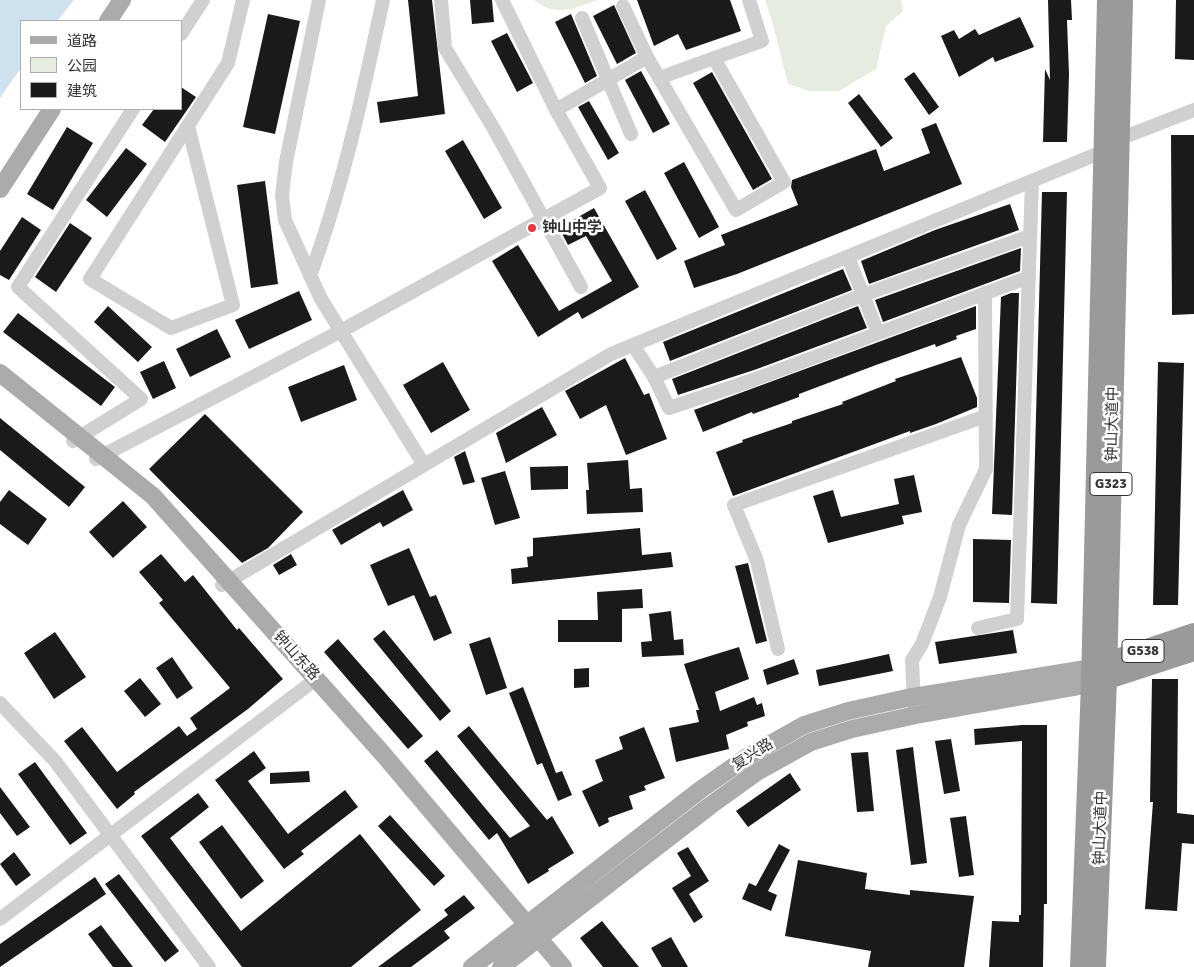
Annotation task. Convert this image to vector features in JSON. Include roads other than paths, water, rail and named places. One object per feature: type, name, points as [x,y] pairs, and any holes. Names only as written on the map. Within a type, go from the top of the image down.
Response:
[{"type":"highway","name":"钟山大道中","points":[[1096,967],[1102,152],[1107,0]]},
{"type":"highway","name":"钟山大道中","points":[[1080,967],[1099,674],[1123,0]]},
{"type":"highway","name":"G538","points":[[1099,674],[1194,634]]},
{"type":"highway","name":"G538","points":[[1099,674],[1194,651]]},
{"type":"main road","points":[[96,20],[109,0]]},
{"type":"main road","points":[[109,20],[122,0]]},
{"type":"main road","points":[[0,169],[38,110]]},
{"type":"main road","points":[[0,189],[51,110]]},
{"type":"main road","name":"钟山东路","points":[[0,374],[77,439],[153,496],[225,583],[313,682],[529,935],[563,967]]},
{"type":"main road","name":"钟山东路","points":[[0,384],[77,439]]},
{"type":"main road","name":"复兴路","points":[[501,967],[529,935],[700,790],[776,740],[804,725],[848,711],[913,697],[1099,674]]},
{"type":"main road","name":"复兴路","points":[[472,967],[529,935],[711,805],[784,756],[811,742],[852,729],[1099,674]]},
{"type":"main road","name":"钟山东路","points":[[529,935],[550,967]]},
{"type":"street","points":[[182,32],[203,0]]},
{"type":"street","points":[[188,126],[233,305],[171,328],[90,279],[228,63],[244,0]]},
{"type":"street","points":[[319,0],[286,162],[282,195],[285,220],[321,299],[424,465]]},
{"type":"street","points":[[310,276],[327,232],[361,100],[383,0]]},
{"type":"street","points":[[441,0],[445,48],[581,287]]},
{"type":"street","points":[[100,457],[341,331],[600,188],[556,110],[502,0]]},
{"type":"street","points":[[659,78],[762,41],[749,0]]},
{"type":"street","points":[[623,6],[647,57],[736,210],[784,182],[714,58]]},
{"type":"street","points":[[582,18],[610,79],[631,134]]},
{"type":"street","points":[[556,110],[647,57]]},
{"type":"street","points":[[77,439],[141,399],[18,288],[132,110]]},
{"type":"street","points":[[225,583],[611,354],[1102,152],[1119,139],[1194,110]]},
{"type":"street","points":[[978,628],[1017,619],[1032,181]]},
{"type":"street","points":[[654,377],[863,295],[1030,236]]},
{"type":"street","points":[[848,257],[878,333]]},
{"type":"street","points":[[633,345],[654,377],[669,408],[753,380],[1029,277]]},
{"type":"street","points":[[916,715],[913,697],[912,660],[922,644],[940,597],[959,525],[986,469],[985,293]]},
{"type":"street","points":[[778,649],[757,561],[734,505],[986,416]]},
{"type":"street","points":[[0,919],[313,682]]},
{"type":"street","points":[[0,703],[55,761],[112,834],[210,967]]},
{"type":"water","points":[[0,0],[74,0],[58,20],[20,20],[20,69],[0,98]]},
{"type":"place","name":"钟山中学","points":[[532,228]]}]
